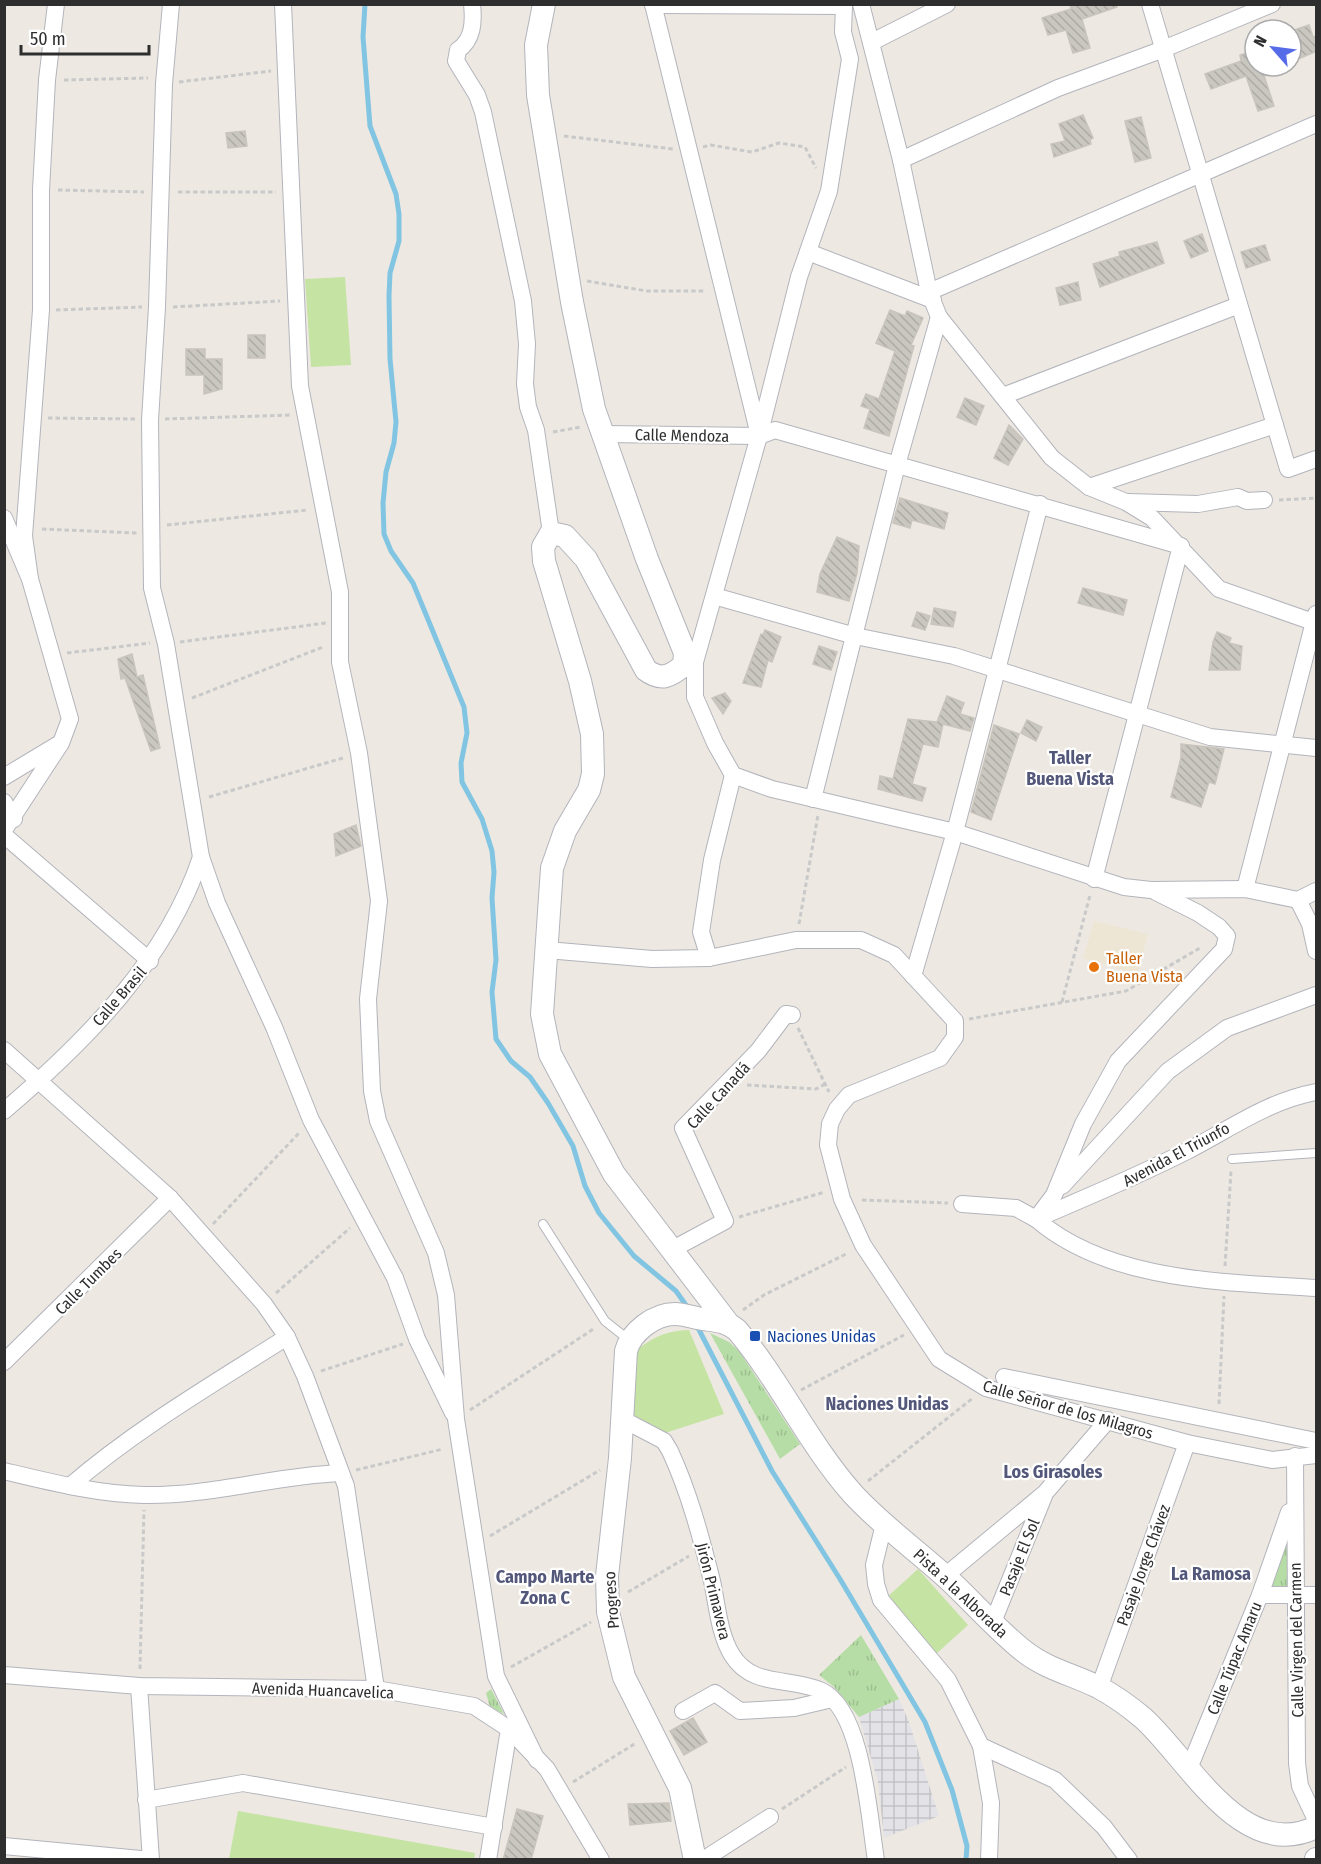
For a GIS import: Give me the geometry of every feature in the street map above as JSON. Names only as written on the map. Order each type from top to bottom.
[{"type":"street","points":[[30,579],[24,528],[41,310],[41,190],[47,80],[56,4]]},
{"type":"street","points":[[171,4],[164,81],[150,420],[152,588],[166,644],[174,705],[201,857],[217,903],[274,1027],[311,1120],[395,1278],[417,1339],[456,1419]]},
{"type":"street","points":[[284,4],[284,69],[300,386],[340,592],[340,662],[359,753],[379,901],[369,999],[372,1091],[378,1121],[436,1253],[446,1294],[456,1419],[496,1676],[537,1760]]},
{"type":"street","points":[[472,4],[472,30],[466,45],[458,50],[456,61],[477,95],[483,112],[516,261],[527,344],[525,384],[528,407],[534,425],[551,533],[565,536],[586,559],[646,670],[656,677],[689,672],[695,662],[759,436],[808,252],[829,191],[850,59],[843,32],[843,6],[653,5],[759,436]]},
{"type":"street","points":[[544,4],[536,45],[535,66],[543,133],[594,409],[603,429],[647,559],[685,653],[695,697],[704,720],[733,775],[712,860],[701,932],[709,958]]},
{"type":"street","points":[[861,4],[901,160],[931,296],[939,317],[1052,458],[1089,486],[1126,502],[1152,518],[1182,546],[1219,589],[1316,620],[1281,744],[1245,889]]},
{"type":"street","points":[[872,42],[947,4]]},
{"type":"street","points":[[1150,4],[1161,50],[1288,469],[1317,459]]},
{"type":"street","points":[[901,160],[1058,88],[1161,50],[1272,4]]},
{"type":"street","points":[[808,252],[931,296],[1200,174],[1317,124]]},
{"type":"street","points":[[1003,396],[1239,305]]},
{"type":"street","points":[[817,800],[897,465],[939,317]]},
{"type":"street","points":[[1089,486],[1275,425]]},
{"type":"street","name":"Calle Mendoza","points":[[603,429],[759,436],[775,430],[1182,546]]},
{"type":"street","points":[[1126,502],[1176,505],[1238,497],[1247,501],[1264,500]]},
{"type":"street","points":[[914,976],[1040,504]]},
{"type":"street","points":[[4,518],[30,579],[70,719],[61,742],[8,828]]},
{"type":"street","name":"Pista a la Alborada","points":[[551,533],[543,547],[547,578],[580,681],[592,734],[593,774],[589,790],[565,831],[552,868],[542,1014],[550,1054],[614,1174],[727,1322],[750,1346],[786,1398],[815,1446],[852,1493],[884,1524],[945,1576],[1026,1653],[1100,1688],[1141,1717],[1164,1738],[1227,1818],[1242,1831],[1261,1840],[1297,1839],[1317,1827]]},
{"type":"street","points":[[1094,879],[1182,546]]},
{"type":"street","points":[[714,596],[855,636],[865,636],[954,656],[1210,737],[1317,748]]},
{"type":"street","points":[[4,777],[61,742]]},
{"type":"street","points":[[733,775],[772,789],[954,832],[1124,887],[1151,890],[1245,889],[1298,900],[1317,891]]},
{"type":"street","points":[[4,802],[8,828],[150,961]]},
{"type":"street","name":"Calle Brasil","points":[[4,1111],[69,1053],[150,961],[188,894],[201,857]]},
{"type":"street","points":[[1054,1195],[1083,1124],[1118,1061],[1224,949],[1227,936],[1219,927],[1151,890]]},
{"type":"street","points":[[1298,900],[1310,924],[1317,951]]},
{"type":"street","points":[[547,950],[652,959],[709,958],[796,940],[861,940],[894,955],[955,1021],[955,1037],[940,1058],[849,1095],[837,1109]]},
{"type":"street","points":[[1036,1219],[1054,1195],[1168,1071],[1227,1028],[1317,995]]},
{"type":"street","name":"Calle Canadá","points":[[725,1221],[683,1128],[728,1084],[786,1014],[792,1015]]},
{"type":"street","points":[[4,1050],[170,1198],[264,1304],[287,1337],[305,1376],[346,1486],[376,1689]]},
{"type":"street","name":"Avenida El Triunfo","points":[[1036,1219],[1169,1160],[1263,1108],[1317,1092]]},
{"type":"street","name":"Calle Señor de los Milagros","points":[[837,1109],[830,1124],[828,1145],[840,1193],[863,1245],[916,1328],[948,1367],[986,1388],[1187,1443],[1272,1460],[1317,1455]]},
{"type":"street","name":"Calle Tumbes","points":[[4,1362],[170,1198]]},
{"type":"street","points":[[962,1204],[1016,1208],[1036,1219],[1056,1236],[1081,1249],[1140,1266],[1224,1284],[1317,1288]]},
{"type":"street","points":[[673,1249],[725,1221]]},
{"type":"street","points":[[634,1335],[659,1318],[674,1314],[727,1322]]},
{"type":"street","name":"Progreso","points":[[634,1335],[622,1419],[607,1576],[608,1608],[619,1663],[651,1734],[680,1788],[695,1860]]},
{"type":"street","points":[[69,1486],[164,1415],[287,1337]]},
{"type":"street","points":[[1005,1377],[1317,1441]]},
{"type":"street","name":"Jirón Primavera","points":[[622,1419],[664,1441],[674,1460],[704,1548],[726,1640],[739,1665],[755,1676],[773,1682],[823,1691],[832,1699]]},
{"type":"street","name":"Pasaje El Sol","points":[[945,1576],[1046,1493],[1108,1420]]},
{"type":"street","name":"Pasaje Jorge Chávez","points":[[1100,1688],[1187,1443]]},
{"type":"street","name":"Calle Virgen del Carmen","points":[[1295,1456],[1298,1763],[1300,1786],[1317,1820]]},
{"type":"street","points":[[4,1471],[69,1486],[144,1495],[207,1490],[298,1475],[340,1473]]},
{"type":"street","name":"Calle Túpac Amaru","points":[[1188,1770],[1289,1518],[1294,1476]]},
{"type":"street","name":"Pasaje El Sol","points":[[993,1622],[1046,1493]]},
{"type":"street","points":[[884,1524],[874,1565],[881,1600],[948,1680],[981,1746],[991,1803],[989,1860]]},
{"type":"street","points":[[1260,1595],[1317,1595]]},
{"type":"street","name":"Avenida Huancavelica","points":[[4,1675],[139,1686],[376,1689],[474,1706],[509,1728],[537,1760],[561,1790],[601,1860]]},
{"type":"street","points":[[4,1846],[151,1860],[139,1686]]},
{"type":"street","points":[[683,1711],[715,1693],[740,1711],[794,1708],[832,1699],[847,1720],[859,1758],[876,1860]]},
{"type":"street","points":[[488,1860],[509,1728]]},
{"type":"street","points":[[981,1746],[1055,1780],[1104,1827],[1129,1860]]},
{"type":"street","points":[[146,1800],[243,1783],[494,1827]]},
{"type":"street","points":[[703,1860],[770,1817]]},
{"type":"lane","points":[[1232,1159],[1317,1153]]},
{"type":"lane","points":[[543,1224],[605,1321],[634,1335]]},
{"type":"path","points":[[47,80],[164,81],[284,69]]},
{"type":"path","points":[[543,133],[688,150],[711,145],[752,152],[779,143],[805,147],[829,191]]},
{"type":"path","points":[[41,190],[292,192]]},
{"type":"path","points":[[568,278],[647,291],[723,292]]},
{"type":"path","points":[[534,425],[554,432],[603,429]]},
{"type":"path","points":[[1264,500],[1317,498]]},
{"type":"path","points":[[24,528],[151,531],[324,509]]},
{"type":"path","points":[[53,655],[151,643],[166,644],[339,621]]},
{"type":"path","points":[[174,705],[339,640]]},
{"type":"path","points":[[192,802],[359,753]]},
{"type":"path","points":[[796,940],[817,800]]},
{"type":"path","points":[[1062,1002],[1094,879]]},
{"type":"path","points":[[955,1021],[1126,991],[1203,947],[1215,945],[1224,949]]},
{"type":"path","points":[[792,1015],[837,1109]]},
{"type":"path","points":[[728,1084],[816,1089],[825,1084]]},
{"type":"path","points":[[203,1234],[311,1120]]},
{"type":"path","points":[[725,1221],[840,1193],[962,1204]]},
{"type":"path","points":[[264,1304],[362,1218]]},
{"type":"path","points":[[727,1322],[764,1295],[863,1245]]},
{"type":"path","points":[[456,1419],[605,1321]]},
{"type":"path","points":[[786,1398],[916,1328]]},
{"type":"path","points":[[305,1376],[417,1339]]},
{"type":"path","points":[[852,1493],[986,1388]]},
{"type":"path","points":[[340,1473],[460,1445]]},
{"type":"path","points":[[475,1544],[620,1458]]},
{"type":"path","points":[[139,1686],[144,1495]]},
{"type":"path","points":[[496,1676],[704,1548]]},
{"type":"path","points":[[561,1790],[651,1734]]},
{"type":"path","points":[[770,1817],[859,1758]]},
{"type":"shaded area","points":[[1094,921],[1148,934],[1137,974],[1083,958]]},
{"type":"shaded area","points":[[899,1699],[909,1722],[939,1816],[884,1838],[878,1782],[859,1717]]},
{"type":"green space","points":[[345,277],[351,365],[311,367],[305,279]]},
{"type":"green space","points":[[689,1330],[724,1414],[665,1433],[631,1417],[634,1352],[660,1336]]},
{"type":"green space","points":[[710,1333],[729,1342],[739,1351],[800,1444],[780,1459]]},
{"type":"green space","points":[[1289,1533],[1290,1588],[1266,1587]]},
{"type":"green space","points":[[918,1569],[968,1625],[936,1654],[885,1599]]},
{"type":"green space","points":[[861,1635],[899,1699],[859,1717],[834,1687],[819,1675]]},
{"type":"green space","points":[[491,1689],[504,1714],[490,1707],[486,1693]]},
{"type":"green space","points":[[238,1811],[475,1853],[474,1859],[229,1859]]},
{"type":"building","points":[[1070,4],[1116,4],[1117,7],[1082,19],[1090,48],[1073,53],[1066,30],[1048,35],[1042,18],[1071,9]]},
{"type":"building","points":[[1309,25],[1313,37],[1317,36],[1317,51],[1303,57],[1303,27]]},
{"type":"building","points":[[1243,54],[1243,77],[1211,89],[1205,74],[1241,61],[1240,55]]},
{"type":"building","points":[[1247,78],[1265,78],[1274,106],[1258,111]]},
{"type":"building","points":[[1083,115],[1093,138],[1090,140],[1091,144],[1054,157],[1051,144],[1065,141],[1059,124]]},
{"type":"building","points":[[1141,117],[1151,158],[1135,162],[1125,121]]},
{"type":"building","points":[[245,131],[247,146],[228,148],[226,133]]},
{"type":"building","points":[[1202,234],[1208,251],[1191,258],[1184,241]]},
{"type":"building","points":[[1157,242],[1164,263],[1100,287],[1093,264],[1120,256],[1119,252]]},
{"type":"building","points":[[1265,245],[1270,260],[1246,268],[1241,252]]},
{"type":"building","points":[[1078,282],[1081,300],[1060,305],[1056,288]]},
{"type":"building","points":[[890,310],[905,316],[907,311],[923,318],[911,345],[914,346],[889,436],[864,428],[870,409],[861,406],[866,394],[879,399],[895,351],[876,343]]},
{"type":"building","points":[[248,335],[265,335],[265,358],[248,358]]},
{"type":"building","points":[[186,349],[205,349],[205,359],[222,359],[222,389],[204,394],[204,375],[186,375]]},
{"type":"building","points":[[965,398],[984,406],[976,425],[957,417]]},
{"type":"building","points":[[1009,425],[1023,439],[1008,465],[994,458]]},
{"type":"building","points":[[900,498],[948,513],[944,529],[912,520],[910,528],[893,523]]},
{"type":"building","points":[[837,537],[859,546],[857,573],[849,601],[817,592],[820,574]]},
{"type":"building","points":[[1083,588],[1127,600],[1123,615],[1078,603]]},
{"type":"building","points":[[934,608],[956,612],[953,627],[931,624]]},
{"type":"building","points":[[917,612],[930,616],[925,630],[912,626]]},
{"type":"building","points":[[765,630],[781,637],[772,662],[768,660],[761,687],[743,683],[761,634],[763,635]]},
{"type":"building","points":[[1217,632],[1231,638],[1229,643],[1242,646],[1240,670],[1209,670],[1213,642]]},
{"type":"building","points":[[819,646],[837,652],[831,670],[813,664]]},
{"type":"building","points":[[132,654],[137,677],[143,675],[160,748],[151,751],[125,678],[121,679],[118,659]]},
{"type":"building","points":[[725,693],[731,701],[723,714],[712,698]]},
{"type":"building","points":[[947,696],[964,703],[960,714],[974,718],[970,731],[943,724],[938,747],[923,744],[912,784],[926,788],[922,801],[878,789],[880,776],[893,779],[908,719],[937,722]]},
{"type":"building","points":[[1027,720],[1042,727],[1036,741],[1021,733]]},
{"type":"building","points":[[994,725],[1019,734],[991,820],[971,812]]},
{"type":"building","points":[[1181,744],[1224,749],[1215,784],[1209,782],[1201,807],[1171,797],[1181,758]]},
{"type":"building","points":[[356,825],[361,846],[336,856],[334,834]]},
{"type":"building","points":[[693,1718],[707,1742],[684,1755],[670,1731]]},
{"type":"building","points":[[669,1803],[671,1821],[630,1825],[628,1804]]},
{"type":"building","points":[[517,1809],[543,1816],[531,1860],[503,1860]]},
{"type":"waterway","points":[[365,4],[363,37],[370,126],[396,194],[399,214],[399,241],[390,273],[389,296],[390,359],[396,422],[394,443],[386,472],[383,503],[384,534],[391,551],[413,583],[464,707],[467,733],[461,763],[462,782],[482,819],[492,851],[496,960],[492,992],[496,1039],[511,1061],[530,1077],[548,1103],[573,1146],[585,1186],[599,1213],[634,1256],[676,1291],[688,1308]]},
{"type":"waterway","points":[[696,1324],[772,1471],[840,1579],[925,1722],[952,1790],[967,1846],[966,1860]]},
{"type":"place","name":"Taller Buena Vista","points":[[1094,967]]},
{"type":"place","name":"Naciones Unidas","points":[[755,1336]]},
{"type":"district","name":"Taller Buena Vista","points":[[1070,768]]},
{"type":"district","name":"Naciones Unidas","points":[[887,1404]]},
{"type":"district","name":"Los Girasoles","points":[[1053,1472]]},
{"type":"district","name":"La Ramosa","points":[[1211,1574]]},
{"type":"district","name":"Campo Marte Zona C","points":[[545,1587]]}]
